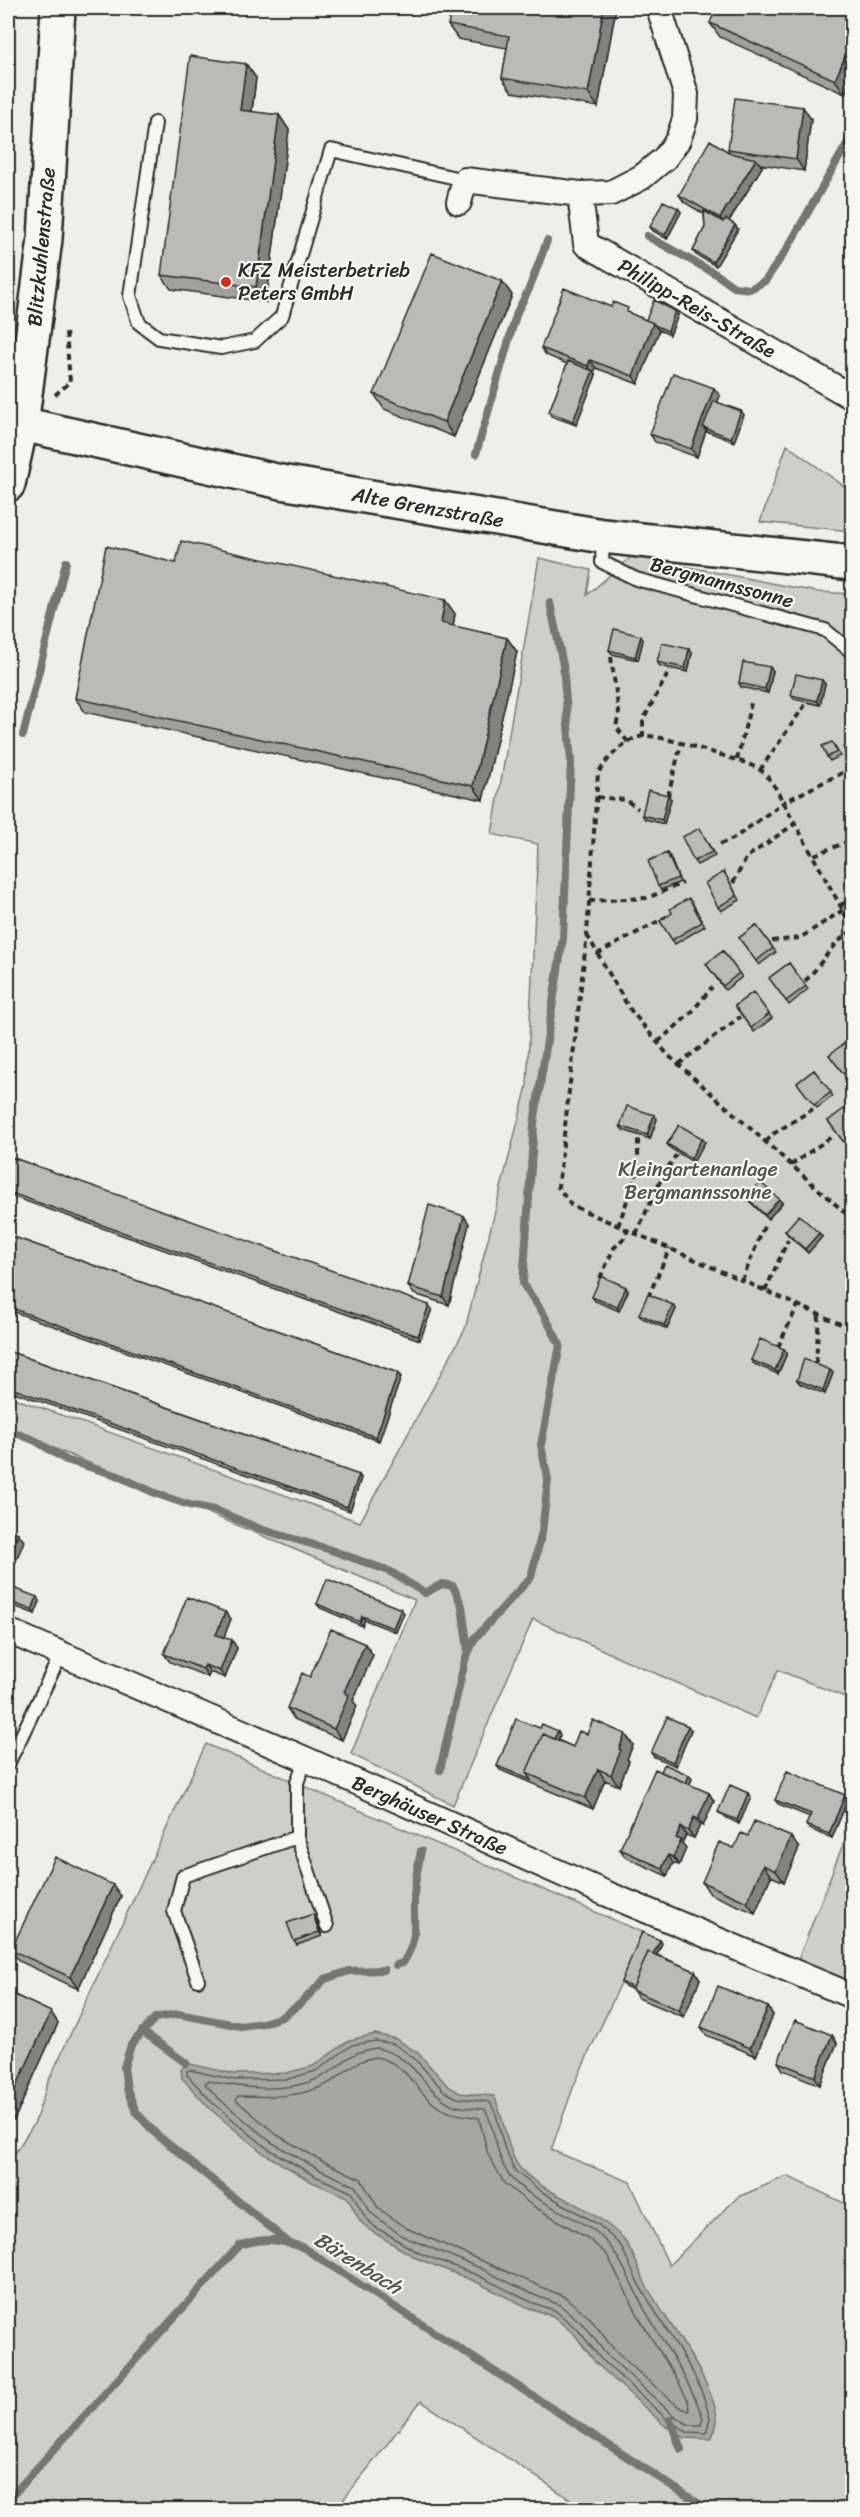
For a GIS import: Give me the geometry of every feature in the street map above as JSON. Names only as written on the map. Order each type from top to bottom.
[{"type":"street","name":"Blitzkuhlenstraße","points":[[8,484],[14,423],[45,239],[58,8]]},
{"type":"street","points":[[462,191],[611,193],[642,177],[665,158],[678,140],[685,119],[686,94],[659,8]]},
{"type":"street","name":"Philipp-Reis-Straße","points":[[580,194],[586,244],[852,397]]},
{"type":"street","name":"Alte Grenzstraße","points":[[14,423],[281,482],[603,536],[852,563]]},
{"type":"street","name":"Berghäuser Straße","points":[[8,1631],[305,1759],[605,1893],[852,1996]]},
{"type":"lane","points":[[155,123],[130,297],[139,323],[159,339],[221,348],[255,340],[282,316],[331,150],[462,191]]},
{"type":"lane","name":"Bergmannssonne","points":[[603,536],[602,562],[636,579],[825,630],[852,652]]},
{"type":"lane","points":[[8,1764],[62,1654]]},
{"type":"lane","points":[[305,1759],[297,1783],[297,1837],[327,1926]]},
{"type":"lane","points":[[198,1980],[174,1911],[183,1876],[297,1837]]},
{"type":"path","points":[[611,657],[619,712],[616,727],[628,742]]},
{"type":"path","points":[[643,737],[644,720],[670,670]]},
{"type":"path","points":[[737,760],[752,699]]},
{"type":"path","points":[[760,770],[805,705]]},
{"type":"path","points":[[805,981],[815,971],[830,948],[852,929],[776,787],[760,770],[737,760],[661,738],[643,737],[628,742],[608,758],[598,773],[587,934],[558,1187],[571,1205],[852,1329]]},
{"type":"path","points":[[668,796],[681,744]]},
{"type":"path","points":[[720,844],[733,838],[784,802],[844,772]]},
{"type":"path","points":[[597,797],[626,800],[638,809]]},
{"type":"path","points":[[733,883],[747,857],[796,823]]},
{"type":"path","points":[[814,855],[852,840]]},
{"type":"path","points":[[589,901],[647,898],[683,883]]},
{"type":"path","points":[[772,941],[800,938],[852,899]]},
{"type":"path","points":[[597,954],[670,915]]},
{"type":"path","points":[[587,934],[629,1008],[658,1042],[679,1064],[852,1219]]},
{"type":"path","points":[[658,1042],[691,1013],[712,987]]},
{"type":"path","points":[[679,1064],[740,1017]]},
{"type":"path","points":[[766,1142],[773,1134],[813,1109]]},
{"type":"path","points":[[791,1165],[834,1135]]},
{"type":"path","points":[[618,1226],[638,1170],[638,1136]]},
{"type":"path","points":[[636,1234],[662,1178],[676,1155]]},
{"type":"path","points":[[742,1281],[765,1224]]},
{"type":"path","points":[[597,1286],[614,1248],[628,1230]]},
{"type":"path","points":[[765,1290],[788,1240]]},
{"type":"path","points":[[644,1305],[670,1248]]},
{"type":"path","points":[[778,1347],[798,1305]]},
{"type":"path","points":[[816,1363],[819,1314]]},
{"type":"green space","points":[[787,445],[852,492],[852,531],[760,522]]},
{"type":"green space","name":"Kleingartenanlage Bergmannssonne","points":[[632,556],[817,592],[852,594],[852,1700],[778,1670],[756,1718],[533,1619],[453,1805],[351,1754],[415,1600],[8,1429],[8,1396],[360,1522],[465,1329],[527,1086],[538,844],[492,834],[539,558],[591,570],[587,595]]},
{"type":"green space","points":[[206,1744],[644,1933],[574,2085],[551,2150],[630,2182],[669,2265],[738,2197],[787,2176],[852,2207],[852,2509],[585,2509],[421,2401],[336,2509],[8,2510],[8,2164],[35,2122],[48,2082]]},
{"type":"green space","points":[[852,1821],[852,1982],[798,1960]]},
{"type":"water","points":[[375,2034],[396,2039],[418,2053],[448,2086],[460,2093],[494,2096],[512,2153],[520,2168],[550,2191],[594,2215],[624,2240],[634,2256],[646,2285],[697,2367],[713,2401],[717,2417],[711,2439],[684,2438],[665,2426],[595,2362],[575,2335],[553,2316],[529,2308],[474,2281],[416,2258],[371,2231],[360,2221],[347,2197],[312,2182],[263,2153],[209,2108],[182,2078],[181,2070],[186,2063],[235,2074],[286,2073],[313,2066],[350,2040]]},
{"type":"building","points":[[452,8],[604,8],[588,93],[502,78],[509,36],[448,25]]},
{"type":"building","points":[[716,8],[852,8],[852,40],[835,80],[710,23]]},
{"type":"building","points":[[190,56],[246,64],[240,110],[279,115],[256,287],[161,275]]},
{"type":"building","points":[[735,98],[803,107],[796,159],[728,149]]},
{"type":"building","points":[[710,140],[730,153],[756,159],[720,218],[679,195]]},
{"type":"building","points":[[663,201],[678,208],[665,235],[650,227]]},
{"type":"building","points":[[704,211],[723,222],[726,219],[735,225],[713,262],[693,251],[705,227]]},
{"type":"building","points":[[432,253],[502,281],[444,422],[374,394]]},
{"type":"building","points":[[564,288],[611,307],[613,302],[628,308],[627,312],[653,323],[633,376],[590,360],[588,366],[541,348]]},
{"type":"building","points":[[654,300],[675,311],[668,331],[646,320]]},
{"type":"building","points":[[568,361],[593,371],[573,421],[549,412]]},
{"type":"building","points":[[673,373],[714,388],[691,449],[650,434]]},
{"type":"building","points":[[714,401],[741,411],[731,438],[703,427]]},
{"type":"building","points":[[181,541],[445,600],[441,623],[507,638],[473,786],[75,698],[106,546],[176,563]]},
{"type":"building","points":[[614,629],[641,636],[635,657],[609,650]]},
{"type":"building","points":[[662,643],[689,649],[685,668],[657,662]]},
{"type":"building","points":[[743,662],[770,667],[765,689],[739,683]]},
{"type":"building","points":[[796,674],[822,680],[817,701],[791,695]]},
{"type":"building","points":[[832,742],[837,752],[827,757],[822,746]]},
{"type":"building","points":[[852,744],[852,770],[843,747]]},
{"type":"building","points":[[648,790],[668,795],[662,820],[642,815]]},
{"type":"building","points":[[700,828],[712,852],[694,861],[682,837]]},
{"type":"building","points":[[667,853],[678,878],[658,886],[648,861]]},
{"type":"building","points":[[724,872],[737,896],[718,907],[705,883]]},
{"type":"building","points":[[689,898],[702,922],[672,940],[660,921],[672,913],[670,909]]},
{"type":"building","points":[[756,925],[773,948],[756,961],[739,938]]},
{"type":"building","points":[[723,951],[739,973],[723,986],[706,964]]},
{"type":"building","points":[[789,963],[806,986],[786,1001],[769,978]]},
{"type":"building","points":[[753,992],[769,1014],[751,1028],[735,1006]]},
{"type":"building","points":[[846,1042],[852,1050],[852,1074],[847,1078],[829,1055]]},
{"type":"building","points":[[814,1070],[831,1092],[814,1105],[797,1083]]},
{"type":"building","points":[[627,1106],[654,1115],[647,1135],[620,1126]]},
{"type":"building","points":[[845,1108],[852,1118],[852,1140],[846,1145],[828,1121]]},
{"type":"building","points":[[679,1125],[702,1138],[691,1158],[667,1144]]},
{"type":"building","points":[[8,1156],[429,1305],[418,1336],[8,1192]]},
{"type":"building","points":[[760,1182],[779,1199],[765,1215],[746,1197]]},
{"type":"building","points":[[429,1205],[464,1216],[443,1297],[408,1286]]},
{"type":"building","points":[[799,1215],[819,1233],[805,1249],[785,1231]]},
{"type":"building","points":[[8,1235],[398,1373],[376,1437],[8,1307]]},
{"type":"building","points":[[601,1276],[626,1287],[617,1307],[592,1297]]},
{"type":"building","points":[[648,1294],[673,1305],[664,1325],[639,1314]]},
{"type":"building","points":[[760,1339],[784,1349],[775,1370],[751,1360]]},
{"type":"building","points":[[8,1351],[359,1475],[347,1507],[8,1387]]},
{"type":"building","points":[[804,1359],[830,1370],[823,1390],[797,1380]]},
{"type":"building","points":[[8,1529],[18,1533],[8,1560]]},
{"type":"building","points":[[327,1579],[401,1609],[393,1628],[362,1616],[360,1622],[317,1604]]},
{"type":"building","points":[[8,1586],[37,1597],[32,1610],[8,1601]]},
{"type":"building","points":[[187,1597],[225,1612],[216,1635],[232,1640],[220,1671],[205,1665],[203,1669],[164,1654]]},
{"type":"building","points":[[331,1629],[365,1644],[344,1692],[349,1695],[334,1729],[287,1708],[302,1673],[310,1677]]},
{"type":"building","points":[[667,1717],[688,1726],[673,1762],[651,1753]]},
{"type":"building","points":[[516,1719],[540,1728],[542,1724],[558,1731],[554,1739],[543,1734],[526,1773],[531,1780],[497,1766]]},
{"type":"building","points":[[593,1720],[625,1734],[611,1775],[598,1769],[585,1798],[526,1773],[543,1734],[573,1747],[579,1731],[587,1734]]},
{"type":"building","points":[[664,1764],[689,1775],[686,1783],[661,1772]]},
{"type":"building","points":[[655,1769],[709,1793],[698,1819],[694,1817],[688,1831],[681,1827],[676,1838],[681,1840],[673,1857],[668,1855],[662,1868],[620,1849]]},
{"type":"building","points":[[787,1771],[845,1795],[829,1834],[806,1825],[811,1814],[775,1800]]},
{"type":"building","points":[[730,1785],[748,1793],[737,1820],[718,1812]]},
{"type":"building","points":[[754,1821],[791,1837],[776,1871],[763,1865],[747,1902],[702,1882],[719,1842],[734,1848],[741,1833],[748,1836]]},
{"type":"building","points":[[55,1857],[113,1885],[70,1977],[11,1950]]},
{"type":"building","points":[[313,1914],[319,1932],[294,1941],[287,1923]]},
{"type":"building","points":[[642,1932],[660,1940],[653,1954],[648,1952],[633,1988],[621,1982]]},
{"type":"building","points":[[648,1952],[695,1971],[679,2010],[632,1990]]},
{"type":"building","points":[[718,1986],[768,2007],[750,2048],[701,2027]]},
{"type":"building","points":[[8,1992],[51,2012],[8,2104]]},
{"type":"building","points":[[795,2020],[832,2035],[815,2077],[778,2062]]},
{"type":"waterway","points":[[647,236],[716,274],[734,287],[750,289],[765,281],[787,249],[852,135]]},
{"type":"waterway","points":[[476,454],[517,312],[529,289],[547,241]]},
{"type":"waterway","points":[[23,735],[66,562]]},
{"type":"waterway","points":[[440,1770],[465,1660],[475,1638],[531,1577],[542,1532],[548,1480],[541,1445],[560,1345],[543,1313],[523,1284],[534,1124],[563,938],[571,762],[563,665],[550,603]]},
{"type":"waterway","points":[[8,797],[11,785]]},
{"type":"waterway","points":[[8,1430],[36,1441],[66,1460],[116,1475],[157,1494],[189,1505],[215,1510],[260,1529],[328,1549],[389,1571],[425,1593],[442,1584],[453,1586],[462,1606],[468,1651]]},
{"type":"waterway","points":[[396,1965],[403,1963],[413,1939],[415,1887],[421,1851]]},
{"type":"waterway","points":[[288,2242],[155,2133],[136,2112],[127,2089],[124,2067],[131,2045],[155,2018],[178,2014],[241,2026],[263,2023],[282,2017],[300,2004],[325,1979],[349,1971],[384,1970]]},
{"type":"waterway","points":[[142,2031],[186,2063]]},
{"type":"waterway","name":"Bärenbach","points":[[8,2500],[240,2245],[271,2240],[302,2247],[709,2510]]},
{"type":"waterway","points":[[670,2420],[681,2449]]},
{"type":"place","name":"KFZ Meisterbetrieb Peters GmbH","points":[[226,282]]}]
